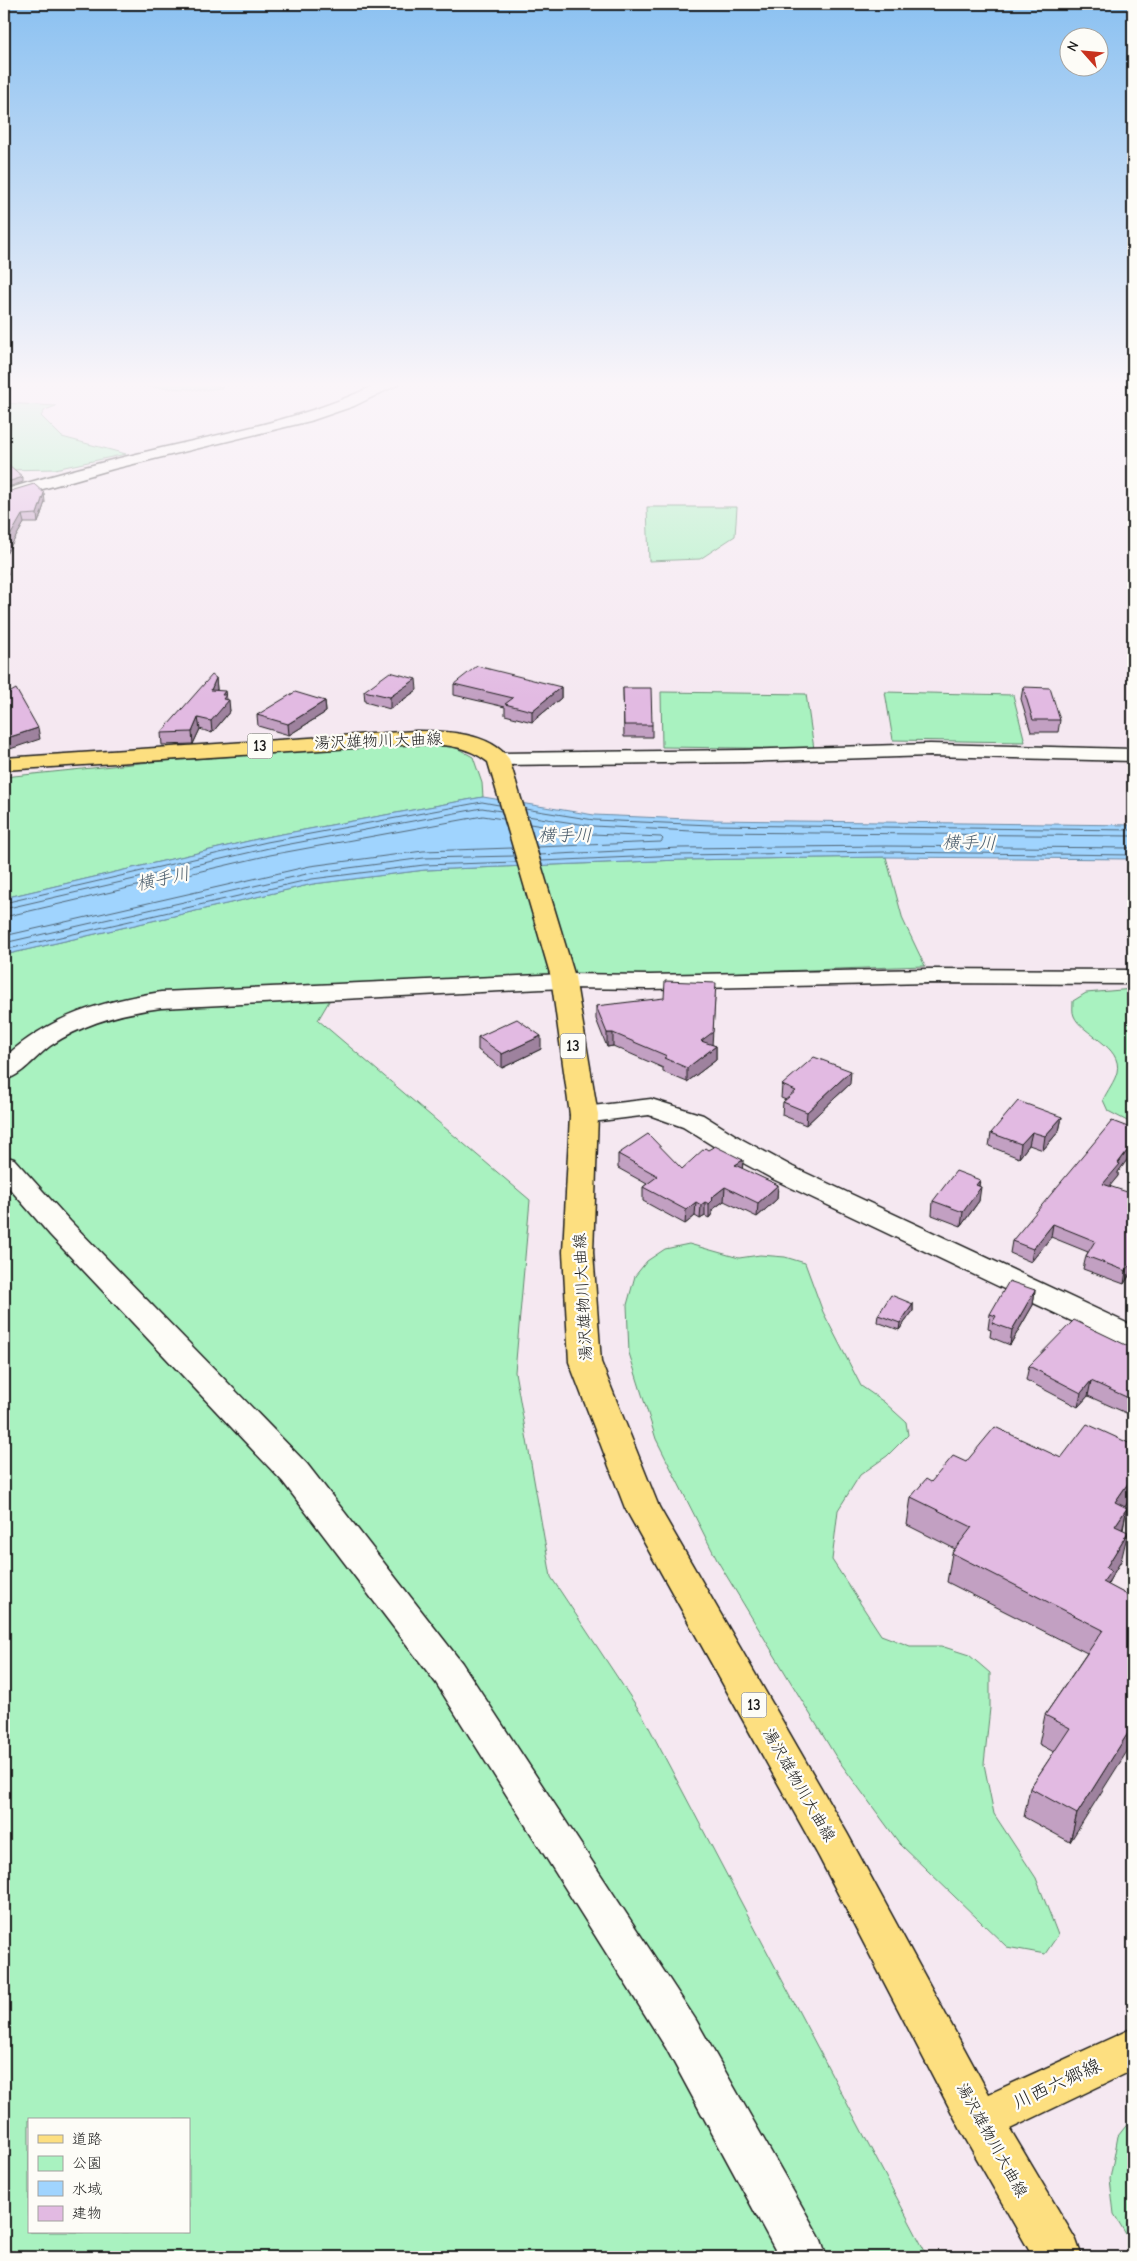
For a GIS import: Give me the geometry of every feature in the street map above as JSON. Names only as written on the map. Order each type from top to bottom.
[{"type":"main road","name":"湯沢雄物川大曲線","points":[[4,764],[387,738],[446,738],[472,743],[489,750],[501,766],[563,979],[584,1115],[578,1252],[585,1362],[638,1499],[833,1845],[980,2121],[1059,2257]]},
{"type":"main road","name":"川西六郷線","points":[[980,2121],[1133,2048]]},
{"type":"street","points":[[4,495],[27,488]]},
{"type":"street","points":[[501,766],[930,750],[1133,755]]},
{"type":"street","points":[[4,1072],[22,1054],[68,1023],[94,1012],[125,1004],[161,1000],[563,979],[650,982],[929,976],[1133,977]]},
{"type":"street","points":[[584,1115],[652,1107],[694,1121],[733,1146],[783,1173],[1133,1338]]},
{"type":"street","points":[[4,1165],[60,1228],[295,1473],[449,1673],[681,2034],[804,2257]]},
{"type":"green space","points":[[647,507],[737,507],[735,536],[700,559],[649,561]]},
{"type":"green space","points":[[661,692],[806,694],[814,749],[662,747]]},
{"type":"green space","points":[[885,692],[1013,695],[1025,742],[893,740]]},
{"type":"green space","points":[[398,745],[453,746],[473,757],[482,783],[483,797],[266,837],[4,898],[4,777],[151,762]]},
{"type":"green space","points":[[886,857],[903,920],[925,966],[338,986],[318,1020],[530,1200],[515,1372],[551,1577],[643,1716],[928,2257],[4,2257],[4,955],[313,884],[425,870],[680,860]]},
{"type":"green space","points":[[1133,989],[1133,1124],[1108,1111],[1103,1100],[1116,1075],[1117,1063],[1114,1055],[1108,1048],[1078,1023],[1073,1013],[1073,1001],[1086,993]]},
{"type":"green space","points":[[689,1244],[739,1258],[760,1255],[785,1257],[805,1263],[823,1312],[861,1386],[884,1402],[906,1422],[908,1435],[887,1456],[860,1475],[838,1510],[832,1560],[881,1635],[910,1646],[941,1646],[969,1655],[990,1673],[990,1708],[984,1764],[994,1814],[1036,1878],[1058,1935],[1045,1954],[1007,1947],[900,1844],[836,1757],[717,1560],[656,1439],[629,1353],[627,1305],[635,1276],[647,1261],[665,1249]]},
{"type":"green space","points":[[1133,2117],[1133,2246],[1114,2214],[1110,2179],[1118,2136]]},
{"type":"water","name":"横手川","points":[[483,797],[594,815],[711,820],[1133,825],[1133,859],[886,857],[680,860],[425,870],[313,884],[4,955],[4,898],[266,837]]},
{"type":"building","points":[[22,488],[38,488],[44,493],[37,514],[22,515],[5,545],[4,545],[4,493]]},
{"type":"building","points":[[477,666],[561,687],[532,711],[505,704],[513,698],[454,684]]},
{"type":"building","points":[[390,672],[416,679],[390,697],[364,691]]},
{"type":"building","points":[[212,675],[216,678],[211,690],[225,691],[222,695],[226,695],[223,699],[229,700],[211,721],[198,718],[192,732],[161,733]]},
{"type":"building","points":[[1023,687],[1050,688],[1060,720],[1033,720]]},
{"type":"building","points":[[623,688],[651,688],[652,725],[624,725]]},
{"type":"building","points":[[16,689],[38,728],[4,739],[4,696]]},
{"type":"building","points":[[295,692],[325,701],[288,724],[257,715]]},
{"type":"building","points":[[665,981],[716,983],[713,1032],[701,1041],[716,1046],[687,1068],[664,1058],[667,1056],[613,1033],[607,1033],[596,1006],[664,998]]},
{"type":"building","points":[[517,1019],[541,1036],[502,1054],[478,1037]]},
{"type":"building","points":[[814,1057],[851,1071],[807,1112],[783,1102],[796,1091],[782,1085]]},
{"type":"building","points":[[1018,1101],[1062,1117],[1045,1136],[1032,1132],[1021,1144],[991,1133]]},
{"type":"building","points":[[1112,1121],[1133,1129],[1133,1143],[1118,1163],[1120,1164],[1103,1184],[1133,1194],[1133,1260],[1126,1271],[1086,1256],[1095,1241],[1053,1224],[1033,1249],[1012,1241]]},
{"type":"building","points":[[648,1134],[682,1169],[705,1148],[708,1150],[715,1146],[743,1160],[735,1165],[778,1185],[758,1203],[725,1187],[711,1198],[713,1200],[709,1204],[705,1202],[701,1205],[696,1202],[686,1210],[643,1187],[658,1176],[618,1154]]},
{"type":"building","points":[[956,1171],[980,1180],[976,1185],[981,1187],[963,1212],[933,1201]]},
{"type":"building","points":[[1009,1281],[1035,1290],[1012,1330],[992,1323],[996,1316],[990,1314]]},
{"type":"building","points":[[891,1295],[913,1304],[900,1323],[878,1315]]},
{"type":"building","points":[[1074,1320],[1132,1348],[1133,1346],[1133,1400],[1091,1381],[1081,1393],[1029,1366]]},
{"type":"building","points":[[1087,1424],[1133,1445],[1133,1476],[1115,1502],[1127,1508],[1115,1526],[1128,1532],[1106,1568],[1111,1571],[1103,1582],[1133,1598],[1133,1725],[1077,1814],[1030,1788],[1070,1728],[1045,1715],[1103,1630],[952,1553],[972,1527],[911,1497],[926,1479],[931,1482],[953,1456],[966,1462],[995,1427],[1061,1458]]}]
